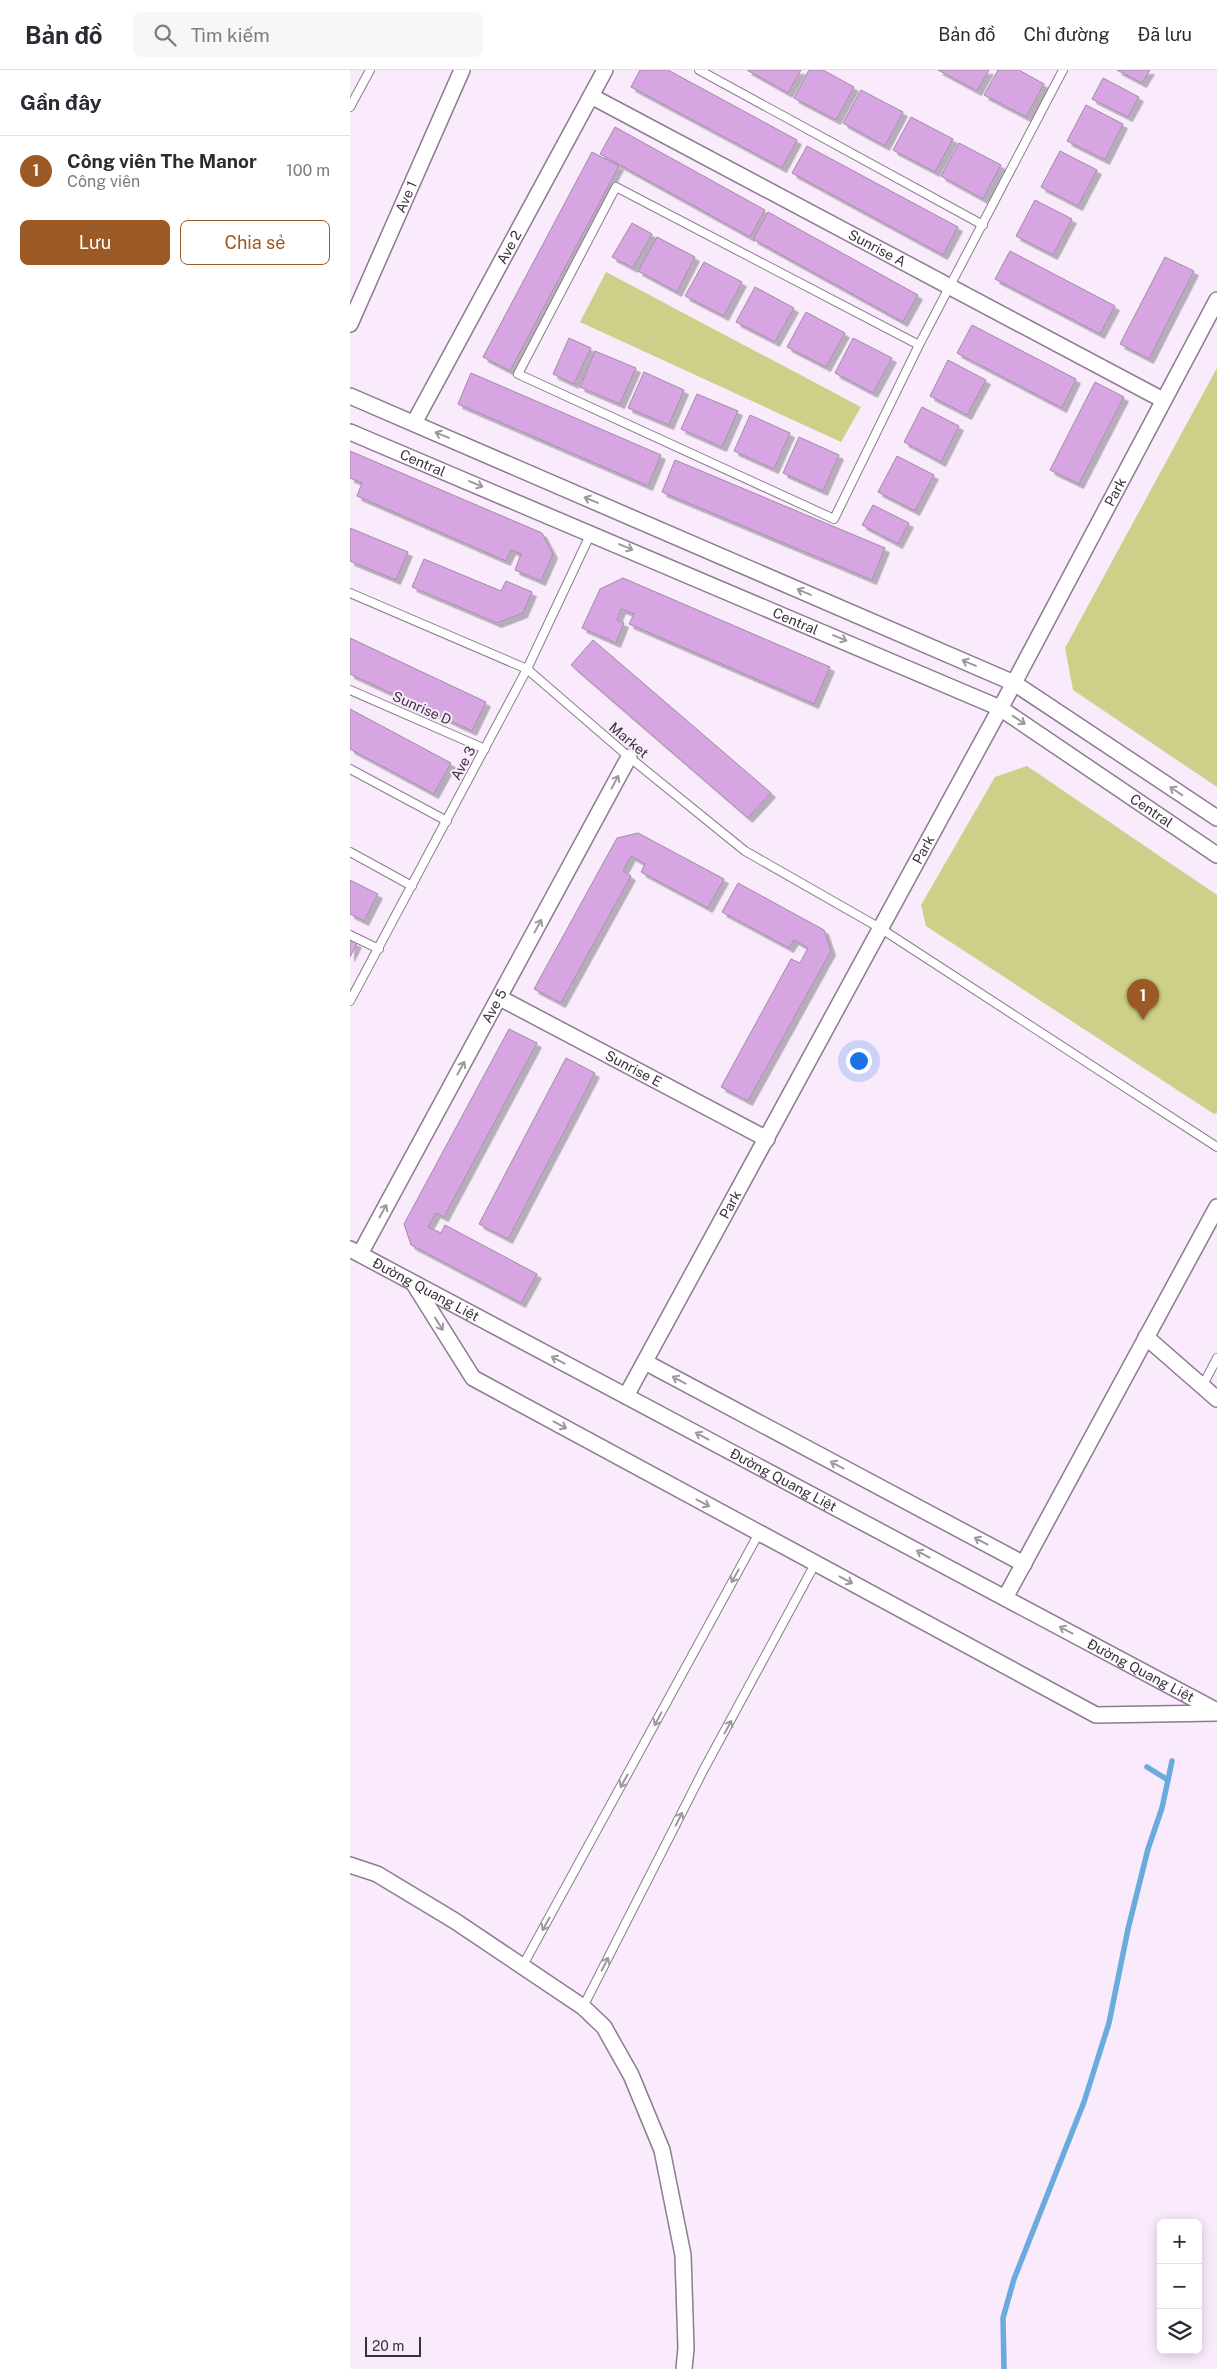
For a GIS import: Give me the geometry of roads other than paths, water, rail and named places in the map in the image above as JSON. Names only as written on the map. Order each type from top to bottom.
[{"type":"street","name":"Ave 1","points":[[350,324],[462,70]]},
{"type":"street","name":"Ave 2","points":[[414,423],[605,70]]},
{"type":"street","name":"Sunrise A","points":[[591,96],[952,286],[1163,400]]},
{"type":"street","name":"Park","points":[[626,1396],[1000,708],[1217,300]]},
{"type":"street","name":"Central","points":[[350,396],[1014,682],[1217,818]]},
{"type":"street","name":"Central","points":[[350,432],[1000,708],[1217,855]]},
{"type":"street","name":"Ave 5","points":[[355,1251],[500,998],[629,756]]},
{"type":"street","name":"Sunrise E","points":[[500,998],[767,1139]]},
{"type":"street","points":[[1006,1598],[1217,1207]]},
{"type":"street","name":"Đường Quang Liệt","points":[[355,1251],[1217,1712]]},
{"type":"street","points":[[413,1283],[472,1378],[1096,1715],[1217,1712]]},
{"type":"street","points":[[1146,1338],[1217,1399]]},
{"type":"street","points":[[645,1362],[1024,1564]]},
{"type":"street","points":[[350,1865],[385,1879],[455,1921],[583,2007],[604,2027],[631,2075],[662,2150],[683,2255],[686,2348],[684,2369]]},
{"type":"lane","points":[[350,107],[370,70]]},
{"type":"lane","points":[[700,70],[983,225]]},
{"type":"lane","points":[[920,345],[616,186],[518,374],[834,519],[920,345],[1063,70]]},
{"type":"lane","name":"Ave 3","points":[[350,1001],[379,950],[527,669],[591,533]]},
{"type":"lane","name":"Market","points":[[350,594],[527,669],[745,851],[880,928],[1217,1147]]},
{"type":"lane","name":"Sunrise D","points":[[350,690],[485,749]]},
{"type":"lane","points":[[350,769],[447,820]]},
{"type":"lane","points":[[350,852],[412,886]]},
{"type":"lane","points":[[350,935],[379,950]]},
{"type":"lane","points":[[1203,1385],[1217,1358]]},
{"type":"lane","points":[[522,1967],[759,1533]]},
{"type":"lane","points":[[583,2007],[704,1770],[815,1564]]},
{"type":"waterway","points":[[1004,2369],[1003,2318],[1014,2279],[1084,2102],[1109,2023],[1128,1929],[1148,1849],[1162,1808],[1172,1761]]},
{"type":"waterway","points":[[1147,1767],[1168,1780]]},
{"type":"place","name":"Công viên The Manor","points":[[1143,1020]]}]
